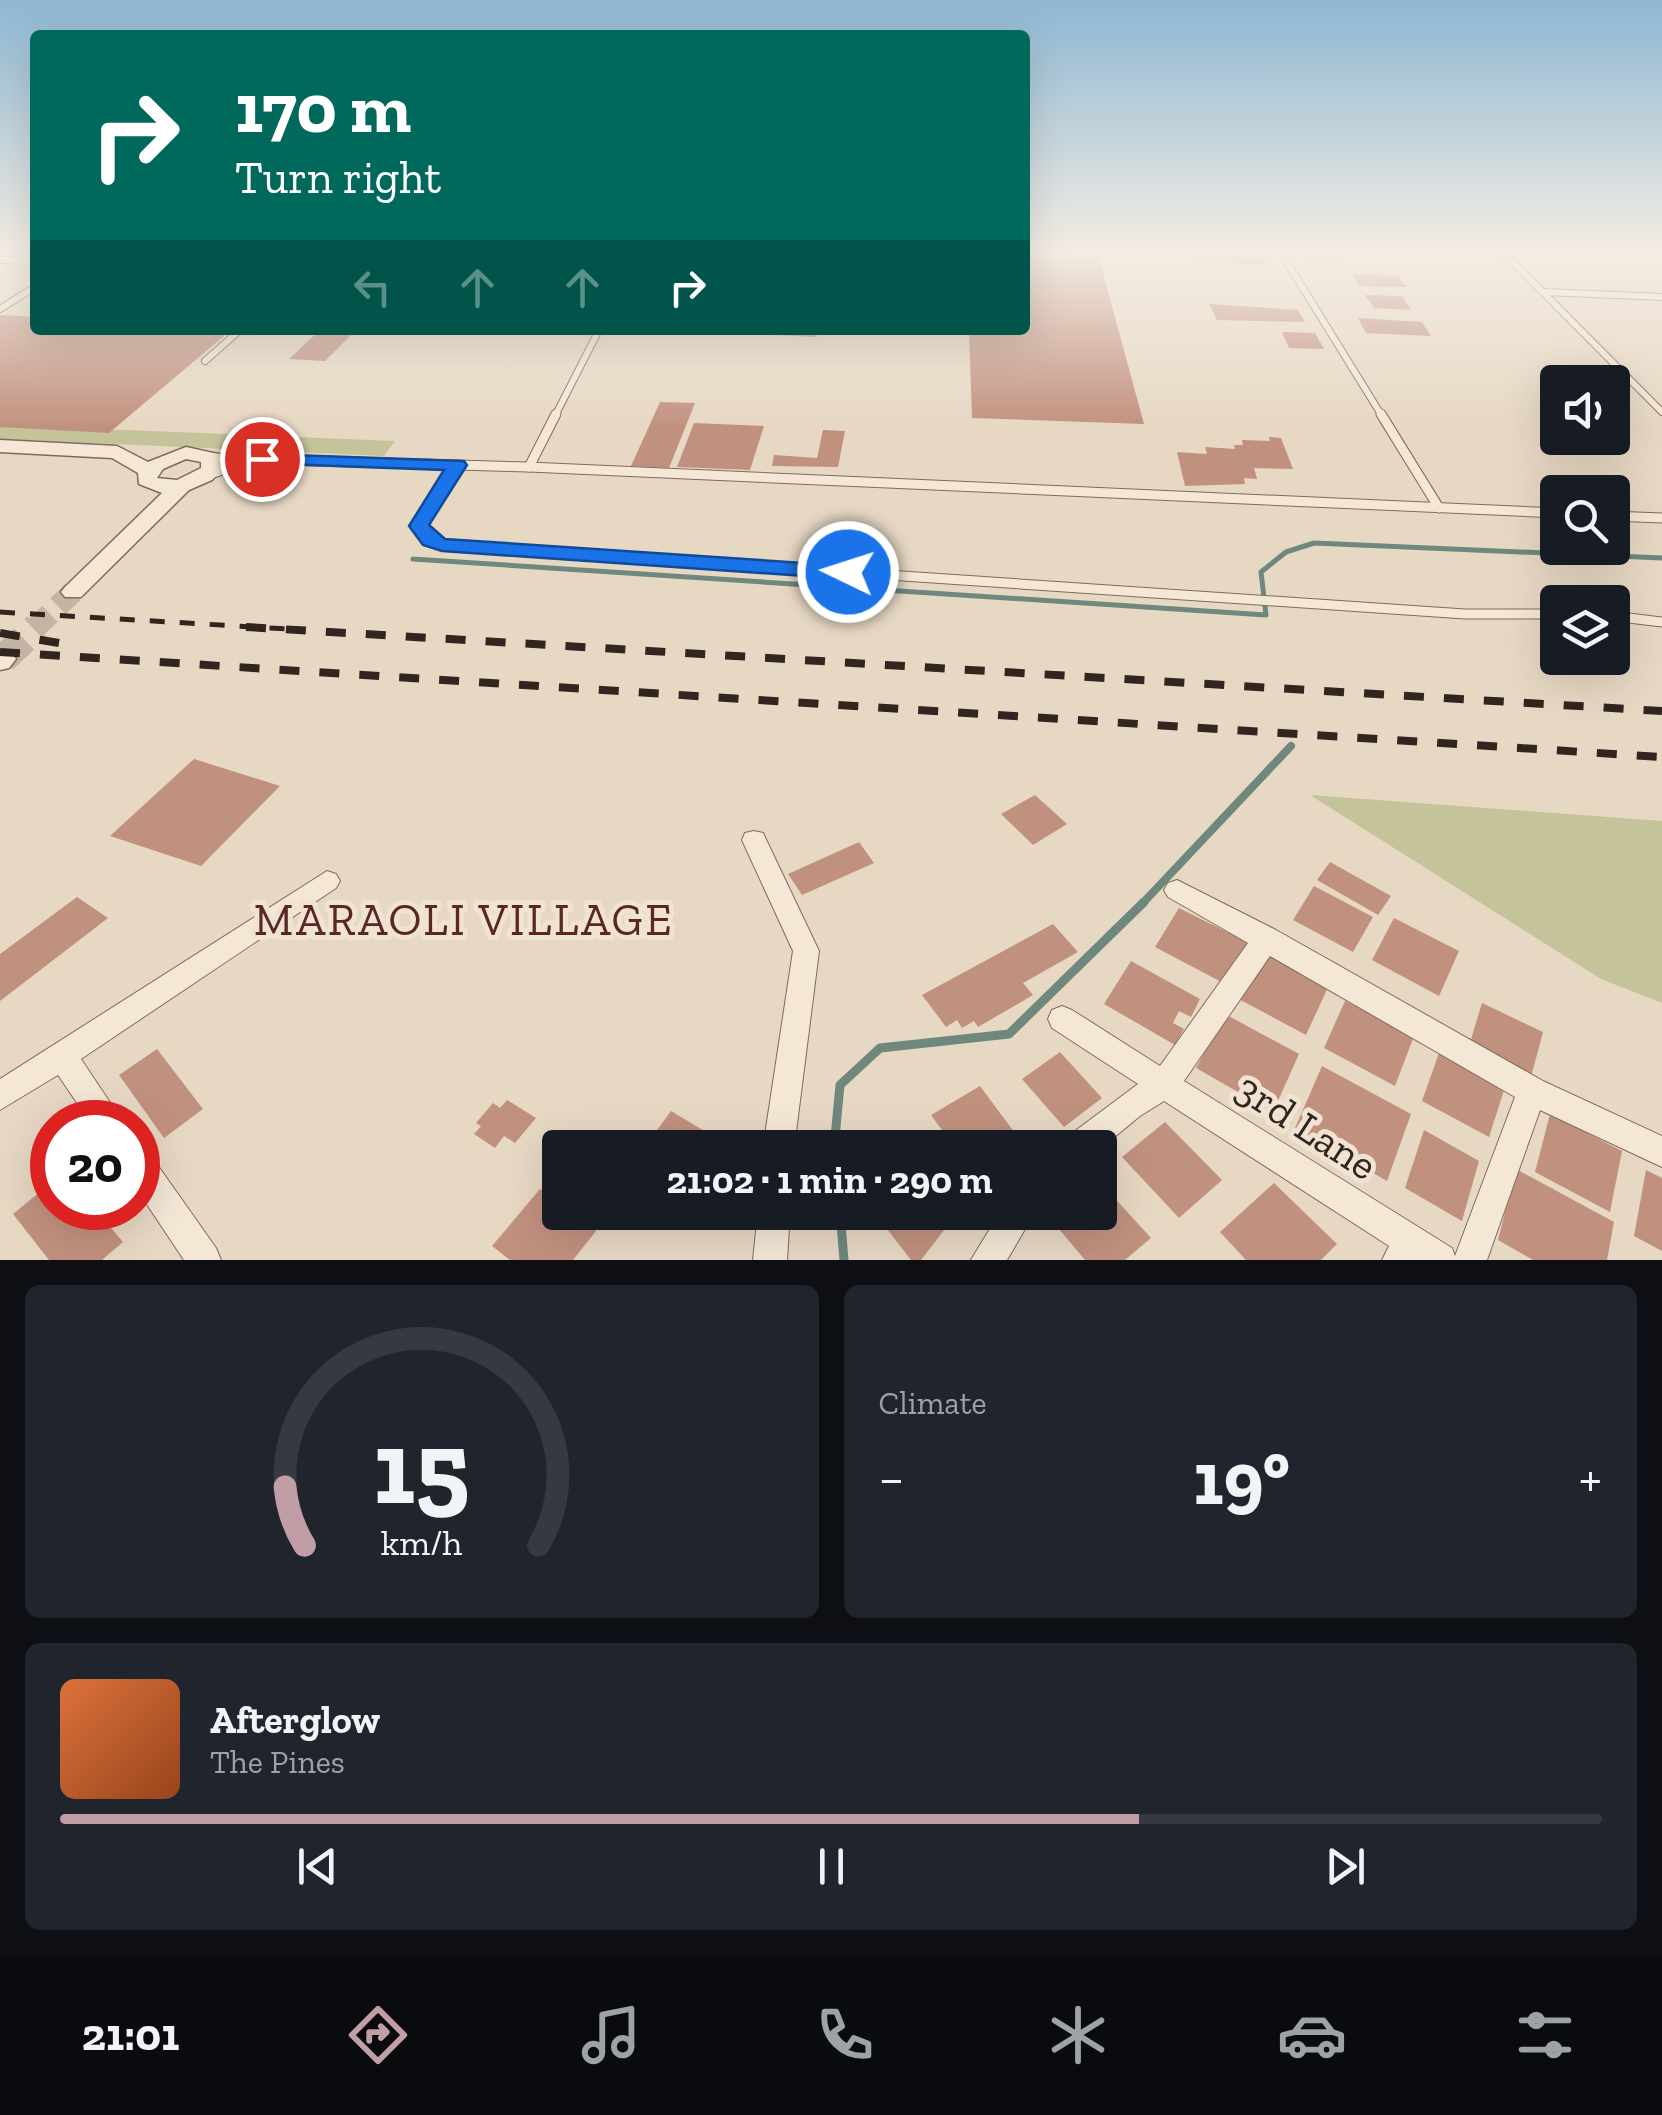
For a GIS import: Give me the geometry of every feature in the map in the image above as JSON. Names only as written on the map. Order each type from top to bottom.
[{"type":"street","points":[[0,446],[117,452],[162,448],[186,453],[209,466]]},
{"type":"street","points":[[117,452],[165,481],[209,466]]},
{"type":"street","points":[[64,592],[114,542],[186,453]]},
{"type":"street","points":[[754,840],[806,951],[781,1130]]},
{"type":"street","points":[[0,1096],[327,881]]},
{"type":"street","points":[[1177,890],[1532,1091],[1662,1152]]},
{"type":"street","points":[[1099,1130],[1128,1106],[1164,1085],[1267,938]]},
{"type":"street","name":"3rd Lane","points":[[1062,1018],[1418,1255]]},
{"type":"street","points":[[63,1058],[93,1100]]},
{"type":"street","points":[[1470,1260],[1532,1091]]},
{"type":"street","points":[[160,1196],[204,1260]]},
{"type":"street","points":[[770,1260],[772,1230]]},
{"type":"street","points":[[988,1260],[1007,1230]]},
{"type":"lane","points":[[1316,310],[1439,508]]},
{"type":"lane","points":[[1561,310],[1662,412]]},
{"type":"lane","points":[[205,361],[234,335]]},
{"type":"lane","points":[[530,467],[596,335]]},
{"type":"lane","points":[[209,466],[262,459],[530,467],[1540,512]]},
{"type":"lane","points":[[209,466],[262,459]]},
{"type":"lane","points":[[457,465],[419,526],[430,540],[442,545],[1465,614],[1540,614]]},
{"type":"lane","points":[[1630,517],[1662,518]]},
{"type":"lane","points":[[1630,618],[1662,622]]},
{"type":"green space","points":[[0,425],[395,441],[384,456],[0,439]]},
{"type":"green space","points":[[1310,795],[1662,821],[1662,1003],[1601,979]]},
{"type":"building","points":[[1030,310],[1113,310],[1144,424],[972,418],[969,335],[1030,335]]},
{"type":"building","points":[[1212,310],[1295,310],[1305,322],[1217,320]]},
{"type":"building","points":[[0,315],[30,317],[30,335],[225,335],[109,433],[0,427]]},
{"type":"building","points":[[1358,318],[1422,322],[1431,336],[1366,333]]},
{"type":"building","points":[[1282,332],[1315,333],[1324,349],[1289,348]]},
{"type":"building","points":[[315,335],[351,335],[325,361],[289,359]]},
{"type":"building","points":[[660,402],[695,403],[669,468],[631,466]]},
{"type":"building","points":[[694,423],[764,426],[750,470],[677,467]]},
{"type":"building","points":[[823,430],[845,431],[838,467],[772,466],[774,455],[817,458]]},
{"type":"building","points":[[1269,437],[1281,438],[1293,469],[1254,468],[1257,479],[1244,478],[1245,484],[1185,486],[1177,452],[1207,454],[1205,447],[1235,449],[1234,445],[1243,445],[1242,440],[1270,441]]},
{"type":"building","points":[[194,759],[280,786],[201,866],[110,836]]},
{"type":"building","points":[[1035,795],[1067,824],[1033,845],[1001,814]]},
{"type":"building","points":[[859,842],[874,863],[802,895],[788,874]]},
{"type":"building","points":[[1330,862],[1391,896],[1378,915],[1317,880]]},
{"type":"building","points":[[1314,886],[1373,917],[1353,952],[1293,920]]},
{"type":"building","points":[[77,897],[108,918],[0,1001],[0,954]]},
{"type":"building","points":[[1179,908],[1249,943],[1227,985],[1155,947]]},
{"type":"building","points":[[1394,918],[1459,951],[1439,996],[1372,960]]},
{"type":"building","points":[[1053,924],[1078,952],[1023,983],[1033,995],[978,1027],[974,1021],[962,1028],[957,1020],[946,1027],[922,995]]},
{"type":"building","points":[[1261,948],[1330,983],[1306,1035],[1235,997]]},
{"type":"building","points":[[1131,961],[1200,999],[1191,1017],[1179,1011],[1173,1023],[1184,1029],[1175,1045],[1104,1004]]},
{"type":"building","points":[[1345,1001],[1414,1036],[1395,1086],[1324,1048]]},
{"type":"building","points":[[1482,1003],[1543,1032],[1531,1077],[1469,1046]]},
{"type":"building","points":[[1225,1014],[1299,1054],[1273,1112],[1196,1068]]},
{"type":"building","points":[[157,1049],[203,1109],[164,1138],[160,1132],[160,1100],[137,1100],[119,1075]]},
{"type":"building","points":[[1060,1052],[1102,1098],[1064,1127],[1022,1079]]},
{"type":"building","points":[[1439,1053],[1505,1087],[1489,1137],[1422,1101]]},
{"type":"building","points":[[1322,1066],[1411,1114],[1387,1181],[1295,1128]]},
{"type":"building","points":[[980,1086],[1013,1130],[942,1130],[931,1115]]},
{"type":"building","points":[[507,1100],[536,1118],[515,1143],[504,1136],[495,1148],[474,1134],[481,1126],[476,1123],[493,1103],[500,1108]]},
{"type":"building","points":[[671,1111],[703,1130],[657,1130]]},
{"type":"building","points":[[1550,1114],[1622,1151],[1610,1212],[1535,1172]]},
{"type":"building","points":[[1165,1122],[1222,1180],[1179,1218],[1122,1157]]},
{"type":"building","points":[[1424,1130],[1479,1161],[1462,1221],[1405,1188]]},
{"type":"building","points":[[1516,1169],[1614,1222],[1607,1260],[1533,1260],[1498,1240]]},
{"type":"building","points":[[1646,1170],[1662,1178],[1662,1251],[1634,1236]]},
{"type":"building","points":[[1274,1183],[1337,1244],[1321,1260],[1246,1260],[1220,1232]]},
{"type":"building","points":[[540,1189],[542,1230],[596,1231],[573,1260],[510,1260],[492,1246]]},
{"type":"building","points":[[30,1200],[30,1230],[113,1230],[123,1242],[102,1260],[49,1260],[13,1214]]},
{"type":"building","points":[[1117,1201],[1151,1238],[1125,1260],[1085,1260],[1060,1230],[1117,1230]]},
{"type":"building","points":[[888,1230],[944,1230],[921,1260],[911,1260]]},
{"type":"waterway","points":[[413,559],[1266,615],[1261,572],[1286,552],[1314,543],[1662,558]]},
{"type":"waterway","points":[[1142,904],[1291,746]]},
{"type":"waterway","points":[[836,1130],[840,1085],[880,1048],[1009,1034],[1142,904]]},
{"type":"waterway","points":[[842,1230],[844,1260]]},
{"type":"tunnel","points":[[34,629],[73,592]]},
{"type":"tunnel","points":[[3,659],[37,627]]},
{"type":"railway","points":[[0,612],[288,629]]},
{"type":"railway","points":[[246,627],[1662,711]]},
{"type":"railway","points":[[0,633],[59,643]]},
{"type":"railway","points":[[0,652],[1662,757]]},
{"type":"district","name":"MARAOLI VILLAGE","points":[[464,919]]},
{"type":"route","points":[[262,459],[457,465],[419,526],[430,540],[442,545],[848,572]]}]
